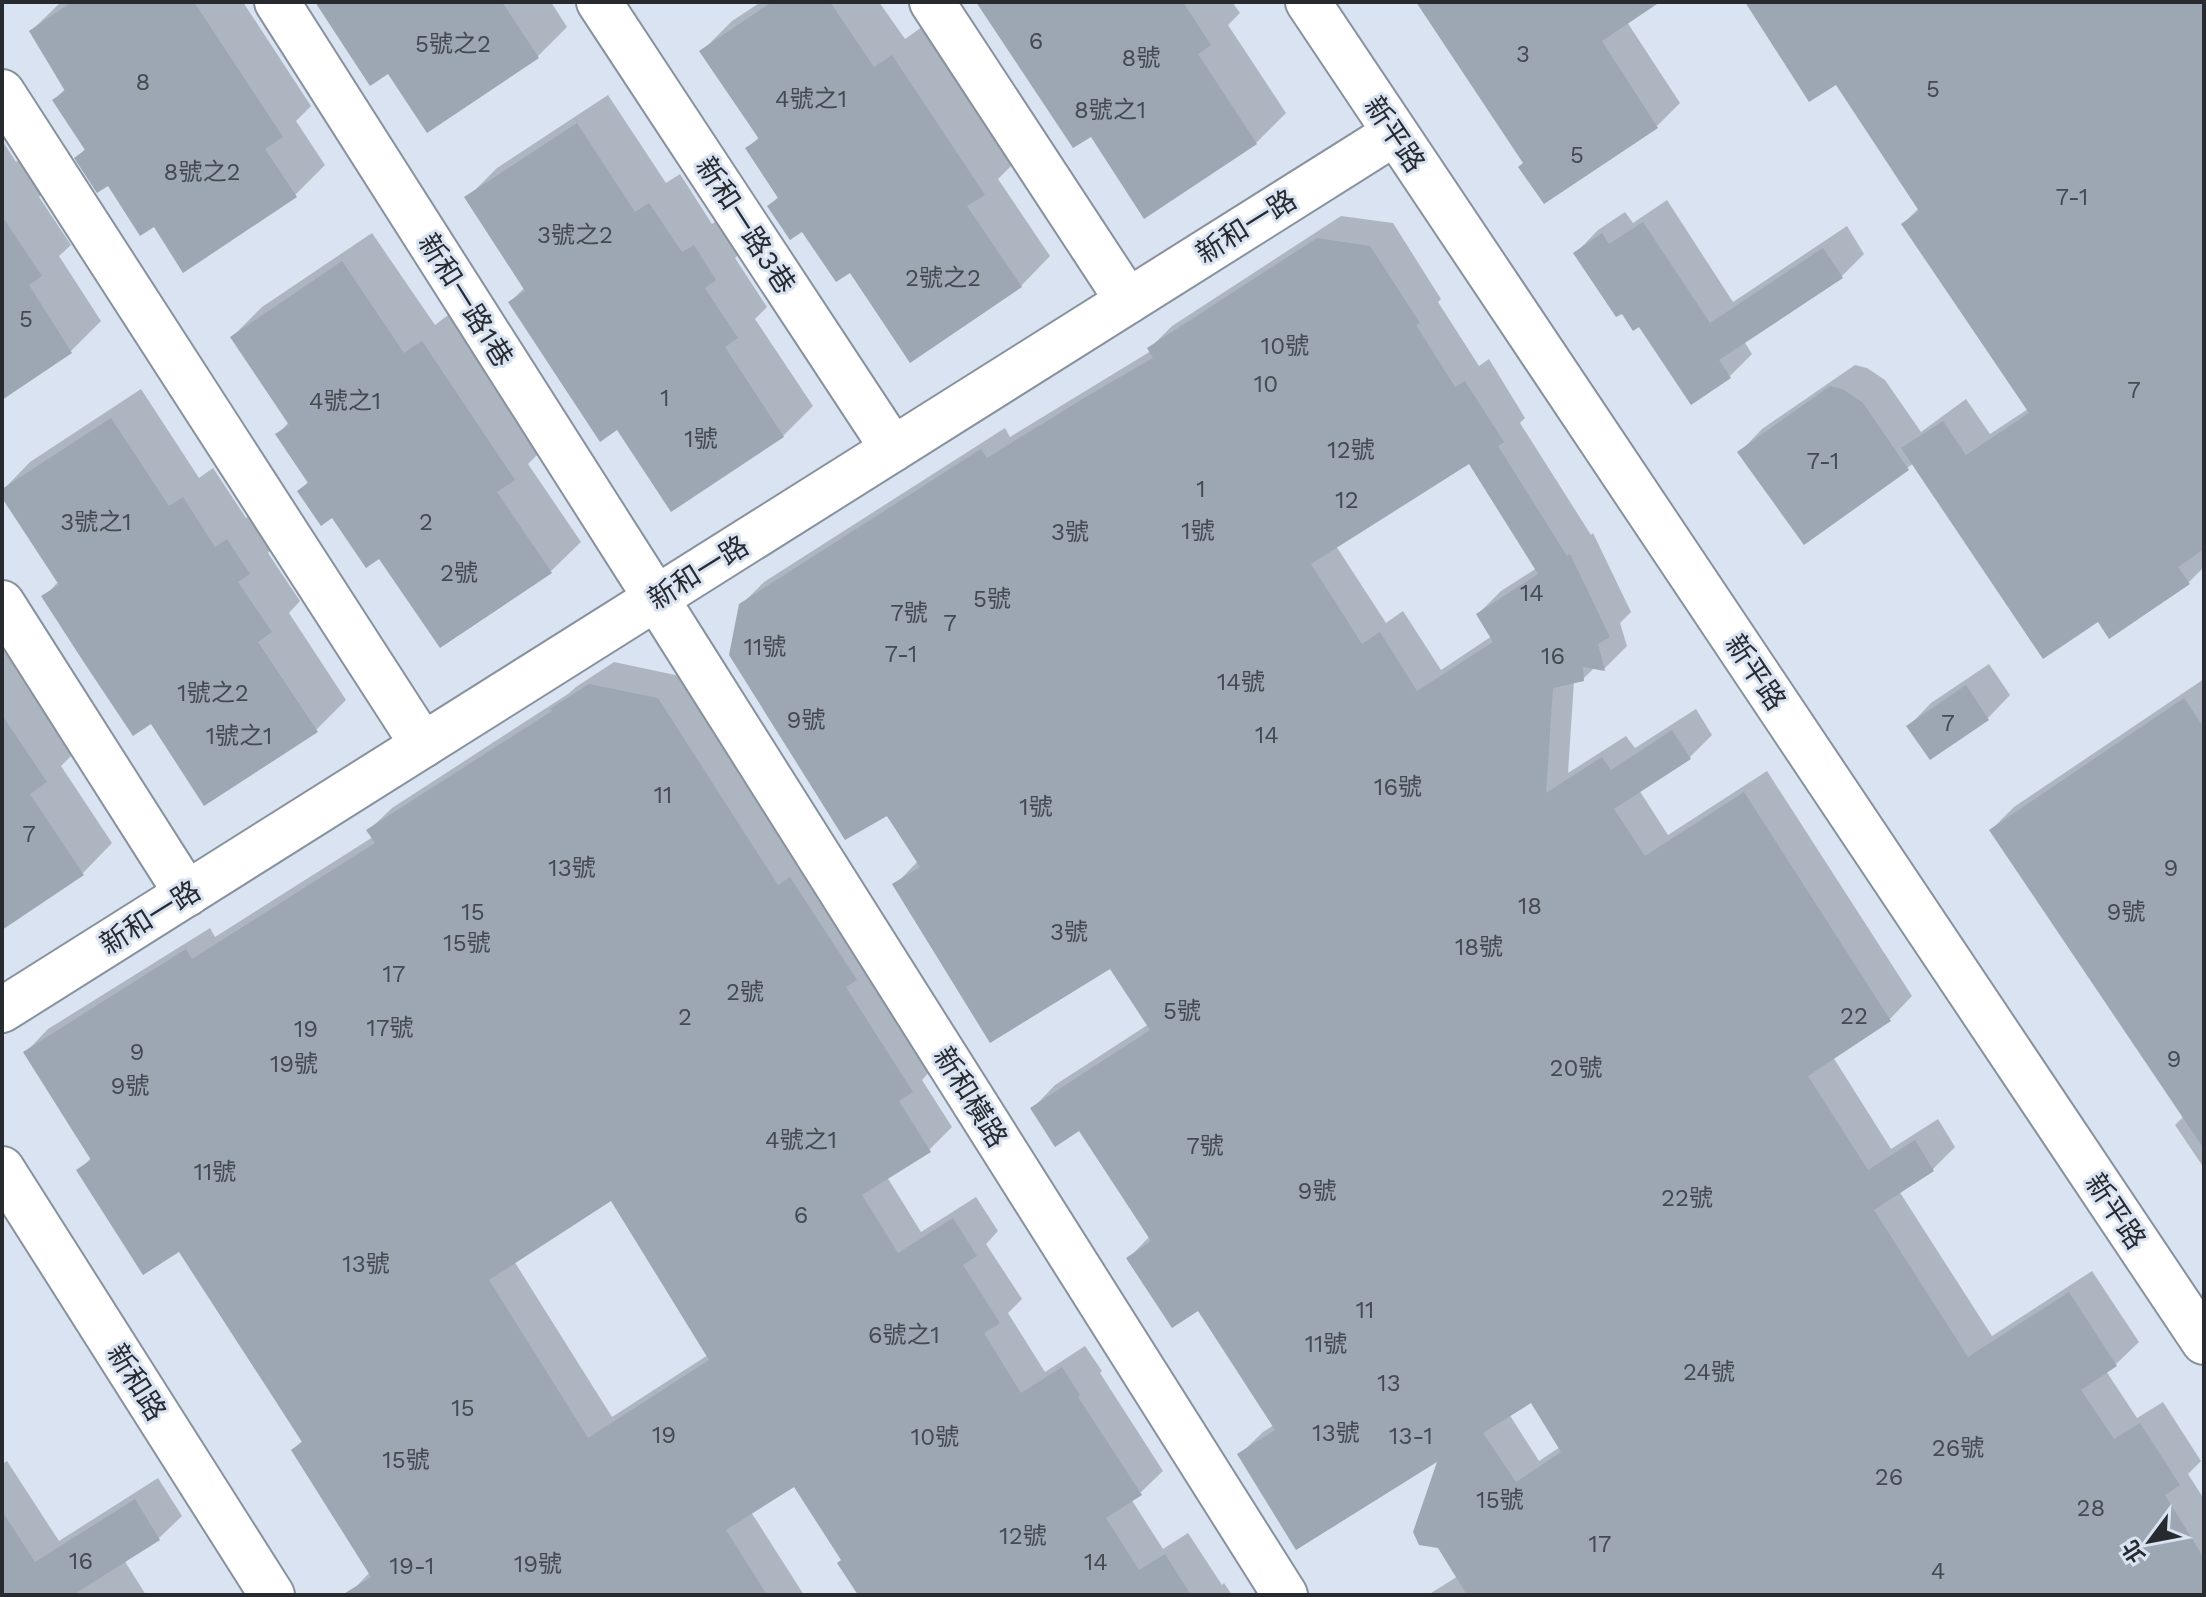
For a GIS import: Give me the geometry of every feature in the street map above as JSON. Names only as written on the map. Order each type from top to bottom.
[{"type":"street","name":"新和一路1巷","points":[[277,2],[656,598]]},
{"type":"street","name":"新和一路3巷","points":[[599,2],[893,449]]},
{"type":"street","points":[[932,2],[1128,301]]},
{"type":"street","name":"新平路","points":[[1308,2],[2204,1342]]},
{"type":"street","points":[[2,92],[423,745]]},
{"type":"street","name":"新和一路","points":[[2,1010],[1395,133]]},
{"type":"street","name":"新和橫路","points":[[656,598],[1285,1595]]},
{"type":"street","points":[[2,603],[187,894]]},
{"type":"street","name":"新和路","points":[[2,1169],[272,1595]]},
{"type":"building","points":[[72,2],[194,2],[283,137],[265,149],[297,197],[183,273],[154,227],[140,236],[108,186],[97,193],[74,158],[85,150],[52,100],[65,91],[29,31]]},
{"type":"building","points":[[315,2],[502,2],[539,58],[427,133],[388,74],[370,86]]},
{"type":"building","points":[[772,2],[830,2],[874,67],[892,55],[985,195],[967,206],[1022,287],[910,363],[850,273],[836,282],[802,232],[790,240],[767,206],[778,198],[745,148],[759,139],[699,51]]},
{"type":"building","points":[[976,2],[1183,2],[1211,45],[1198,54],[1257,144],[1144,219],[1091,137],[1073,148]]},
{"type":"building","points":[[1416,2],[1660,2],[1602,41],[1658,128],[1544,204],[1518,167],[1523,163]]},
{"type":"building","points":[[1745,2],[2204,2],[2204,549],[2178,567],[2190,584],[2109,639],[2098,622],[2043,659],[1901,448],[1943,421],[1966,455],[2029,413],[1901,224],[1919,211],[1836,85],[1809,102]]},
{"type":"building","points":[[577,123],[635,212],[649,203],[682,252],[694,245],[716,280],[705,288],[738,338],[725,347],[784,437],[671,512],[617,430],[600,442],[550,366],[508,302],[525,291],[464,197]]},
{"type":"building","points":[[2,216],[42,276],[29,285],[72,353],[2,400]]},
{"type":"building","points":[[1643,222],[1710,323],[1823,248],[1843,278],[1719,360],[1731,378],[1691,405],[1639,327],[1633,331],[1622,314],[1616,317],[1573,253],[1602,233],[1609,244]]},
{"type":"building","points":[[1317,238],[1370,246],[1420,323],[1416,325],[1455,387],[1465,381],[1504,442],[1498,446],[1567,556],[1570,554],[1610,637],[1598,644],[1605,671],[1583,667],[1584,681],[1553,688],[1546,793],[1602,757],[1611,770],[1672,730],[1691,759],[1614,809],[1645,856],[1744,792],[1891,1021],[1808,1076],[1868,1170],[1915,1140],[1934,1171],[1874,1210],[1968,1357],[2069,1292],[2117,1366],[2081,1390],[2114,1439],[2140,1423],[2180,1485],[2165,1495],[2204,1558],[2204,1595],[1467,1595],[1438,1548],[1419,1545],[1413,1532],[1437,1462],[1296,1550],[1237,1454],[1275,1430],[1198,1311],[1172,1328],[1126,1258],[1151,1241],[1079,1131],[1055,1147],[1030,1108],[1150,1030],[1110,969],[990,1043],[892,884],[920,867],[887,816],[845,840],[729,655],[739,604],[981,449],[987,458],[1153,358],[1147,348]],"holes":[[[1469,464],[1538,574],[1476,614],[1493,642],[1417,691],[1380,632],[1362,644],[1311,564]],[[1531,1403],[1561,1452],[1516,1482],[1483,1433]]]},
{"type":"building","points":[[342,261],[404,353],[422,341],[515,480],[497,492],[552,573],[440,648],[379,559],[366,568],[332,518],[321,526],[297,491],[308,483],[275,434],[289,425],[230,337]]},
{"type":"building","points":[[1830,386],[1844,390],[1863,403],[1909,470],[1804,545],[1737,452]]},
{"type":"building","points":[[111,418],[169,506],[183,497],[215,547],[227,539],[250,574],[238,582],[272,632],[258,642],[318,732],[204,806],[151,724],[133,736],[83,661],[41,596],[59,585],[2,498],[2,489]]},
{"type":"building","points":[[589,684],[658,698],[778,885],[790,877],[857,980],[846,987],[913,1092],[899,1101],[931,1152],[862,1195],[898,1253],[953,1218],[977,1256],[963,1265],[1000,1323],[984,1333],[1021,1393],[1062,1367],[1142,1495],[1106,1518],[1139,1570],[1165,1554],[1191,1595],[858,1595],[837,1563],[841,1560],[794,1487],[726,1530],[767,1595],[342,1595],[371,1577],[291,1450],[302,1442],[179,1252],[143,1275],[76,1170],[91,1160],[23,1052],[186,949],[192,959],[375,843],[366,830],[552,711],[550,709]],"holes":[[[611,1201],[709,1360],[588,1438],[489,1280]]]},
{"type":"building","points":[[1966,685],[1989,720],[1930,760],[1906,726]]},
{"type":"building","points":[[2184,698],[2204,728],[2204,1149],[1989,830]]},
{"type":"building","points":[[2,715],[47,782],[30,794],[84,875],[2,930]]},
{"type":"building","points":[[135,1499],[160,1540],[73,1595],[2,1595],[2,1511],[35,1562]]}]
